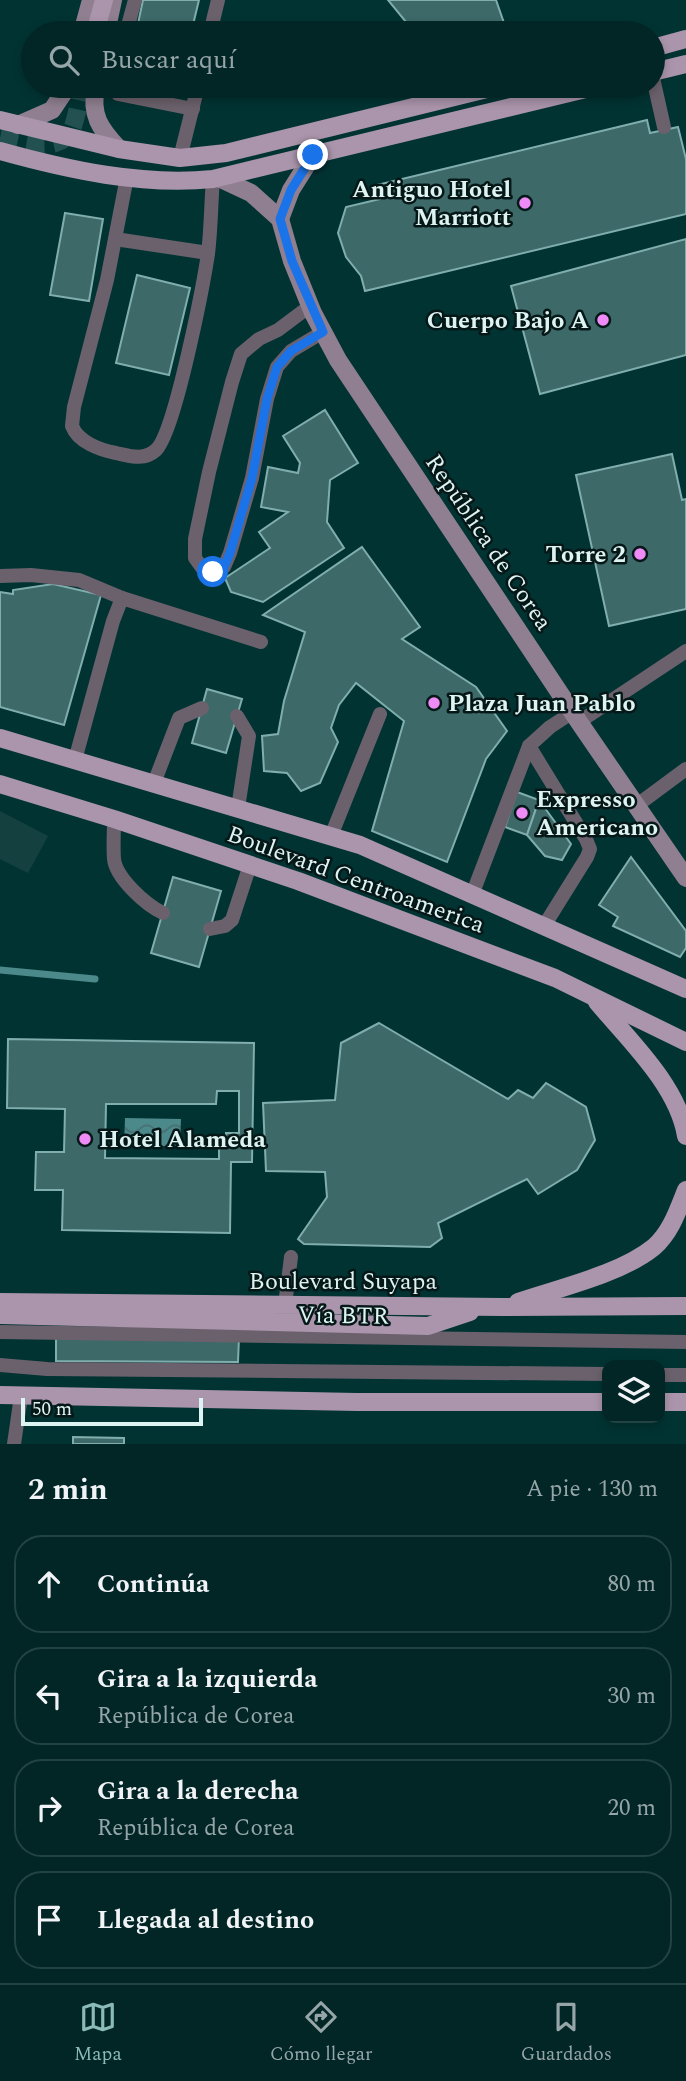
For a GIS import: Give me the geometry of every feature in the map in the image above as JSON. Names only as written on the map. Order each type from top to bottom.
[{"type":"main road","points":[[98,21],[104,0]]},
{"type":"main road","points":[[665,45],[686,39]]},
{"type":"main road","points":[[665,69],[686,64]]},
{"type":"main road","points":[[0,120],[119,149],[180,158],[226,153],[450,98]]},
{"type":"main road","points":[[0,151],[51,165],[127,177],[185,182],[216,178],[548,98]]},
{"type":"main road","name":"Boulevard Centroamerica","points":[[0,737],[360,845],[686,989]]},
{"type":"main road","name":"Boulevard Centroamerica","points":[[0,784],[114,819],[311,886],[555,978],[686,1042]]},
{"type":"main road","points":[[593,997],[669,1092],[684,1122],[686,1136]]},
{"type":"main road","points":[[0,1315],[428,1326],[628,1265],[655,1246],[674,1222],[686,1190]]},
{"type":"main road","name":"Boulevard Suyapa","points":[[0,1302],[494,1307],[686,1306]]},
{"type":"main road","points":[[0,1395],[357,1402],[602,1402]]},
{"type":"main road","points":[[665,1402],[686,1402]]},
{"type":"street","points":[[85,21],[91,0]]},
{"type":"street","points":[[109,21],[113,0]]},
{"type":"street","points":[[18,125],[52,110],[60,98]]},
{"type":"street","points":[[93,98],[100,130],[119,149]]},
{"type":"street","points":[[216,178],[251,193],[280,219],[291,190],[313,155]]},
{"type":"street","name":"República de Corea","points":[[280,219],[292,261],[310,306],[338,360],[686,878]]},
{"type":"lane","points":[[129,21],[135,0]]},
{"type":"lane","points":[[213,21],[218,0]]},
{"type":"lane","points":[[138,98],[193,109]]},
{"type":"lane","points":[[180,158],[195,98]]},
{"type":"lane","points":[[657,98],[664,127]]},
{"type":"lane","points":[[127,177],[107,281],[74,407],[72,426],[81,440],[109,452],[140,458],[154,452],[163,442],[174,409],[208,253],[216,178]]},
{"type":"lane","points":[[115,239],[208,253]]},
{"type":"lane","points":[[310,306],[242,354],[209,472],[195,539],[195,558],[203,569],[213,572],[224,567],[230,553],[252,478],[267,399],[277,367],[291,351],[323,332]]},
{"type":"lane","points":[[0,576],[31,575],[79,580],[122,598],[261,642]]},
{"type":"lane","points":[[75,760],[113,621],[122,598]]},
{"type":"lane","points":[[472,895],[529,746],[550,727],[576,717],[686,651]]},
{"type":"lane","points":[[154,783],[179,718],[202,708]]},
{"type":"lane","points":[[331,836],[380,714]]},
{"type":"lane","points":[[237,716],[249,736],[238,808]]},
{"type":"lane","points":[[529,746],[590,849],[544,926]]},
{"type":"lane","points":[[636,806],[686,769]]},
{"type":"lane","points":[[114,819],[114,863],[127,883],[151,907],[163,913]]},
{"type":"lane","points":[[210,929],[225,926],[232,920],[250,865]]},
{"type":"lane","points":[[285,1305],[290,1257]]},
{"type":"lane","name":"Vía BTR","points":[[0,1332],[686,1342]]},
{"type":"lane","points":[[0,1365],[47,1369],[602,1374]]},
{"type":"lane","points":[[665,1375],[686,1375]]},
{"type":"lane","points":[[9,1443],[22,1396]]},
{"type":"shaded area","points":[[0,811],[48,836],[28,873],[0,859]]},
{"type":"water","points":[[125,1118],[181,1119],[180,1146],[124,1146]]},
{"type":"building","points":[[143,0],[199,0],[194,21],[139,21]]},
{"type":"building","points":[[388,0],[496,0],[503,21],[405,21]]},
{"type":"building","name":"Antiguo Hotel Marriott","points":[[647,120],[650,133],[678,127],[686,159],[686,214],[365,291],[361,276],[346,257],[338,233],[346,207],[380,199],[377,185]]},
{"type":"building","points":[[65,213],[103,219],[89,301],[50,295]]},
{"type":"building","name":"Cuerpo Bajo A","points":[[686,239],[686,355],[540,394],[511,286]]},
{"type":"building","points":[[137,275],[190,288],[169,375],[116,363]]},
{"type":"building","points":[[325,410],[358,463],[330,480],[327,522],[344,548],[263,602],[231,592],[225,578],[270,548],[259,532],[288,512],[261,507],[268,467],[298,473],[300,463],[283,436]]},
{"type":"building","name":"Torre 2","points":[[672,454],[682,500],[686,499],[686,609],[609,626],[576,475]]},
{"type":"building","name":"Plaza Juan Pablo","points":[[362,547],[420,627],[402,639],[476,687],[507,731],[486,759],[447,862],[372,831],[404,721],[356,683],[339,705],[331,728],[338,742],[320,783],[301,791],[287,773],[264,771],[262,736],[278,734],[284,701],[305,632],[263,615]]},
{"type":"building","points":[[53,584],[101,595],[64,725],[0,707],[0,592],[13,594],[13,590]]},
{"type":"building","points":[[207,689],[242,699],[226,753],[192,743]]},
{"type":"building","name":"Expresso Americano","points":[[517,792],[539,800],[527,835],[505,827]]},
{"type":"building","points":[[539,800],[571,844],[562,860],[545,856],[527,835]]},
{"type":"building","points":[[631,857],[686,931],[686,948],[680,957],[613,926],[618,917],[599,905]]},
{"type":"building","points":[[173,877],[221,891],[199,967],[151,953]]},
{"type":"building","points":[[379,1023],[508,1099],[518,1090],[533,1098],[546,1083],[586,1107],[595,1140],[577,1170],[538,1194],[527,1179],[438,1223],[442,1238],[430,1247],[304,1244],[298,1239],[327,1197],[325,1172],[266,1171],[263,1103],[335,1100],[341,1043]]},
{"type":"building","name":"Hotel Alameda","points":[[8,1039],[254,1043],[252,1162],[231,1162],[230,1233],[62,1230],[63,1190],[35,1190],[36,1152],[64,1152],[65,1109],[7,1108]],"holes":[[[217,1091],[239,1091],[239,1133],[226,1133],[226,1146],[219,1145],[219,1159],[105,1158],[106,1104],[216,1104]]]},
{"type":"building","points":[[56,1335],[239,1337],[238,1362],[56,1361]]},
{"type":"building","points":[[73,1437],[124,1438],[124,1444],[73,1444]]},
{"type":"waterway","points":[[0,970],[95,979]]},
{"type":"tunnel","points":[[0,138],[39,145],[59,142],[72,129],[80,98]]},
{"type":"place","name":"Antiguo Hotel Marriott","points":[[525,203]]},
{"type":"place","name":"Cuerpo Bajo A","points":[[603,320]]},
{"type":"place","name":"Torre 2","points":[[640,554]]},
{"type":"place","name":"Plaza Juan Pablo","points":[[434,703]]},
{"type":"place","name":"Expresso Americano","points":[[522,813]]},
{"type":"place","name":"Hotel Alameda","points":[[85,1139]]},
{"type":"route","points":[[213,572],[224,567],[230,553],[252,478],[267,399],[277,367],[291,351],[323,332],[292,261],[280,219],[291,190],[313,155]]}]
